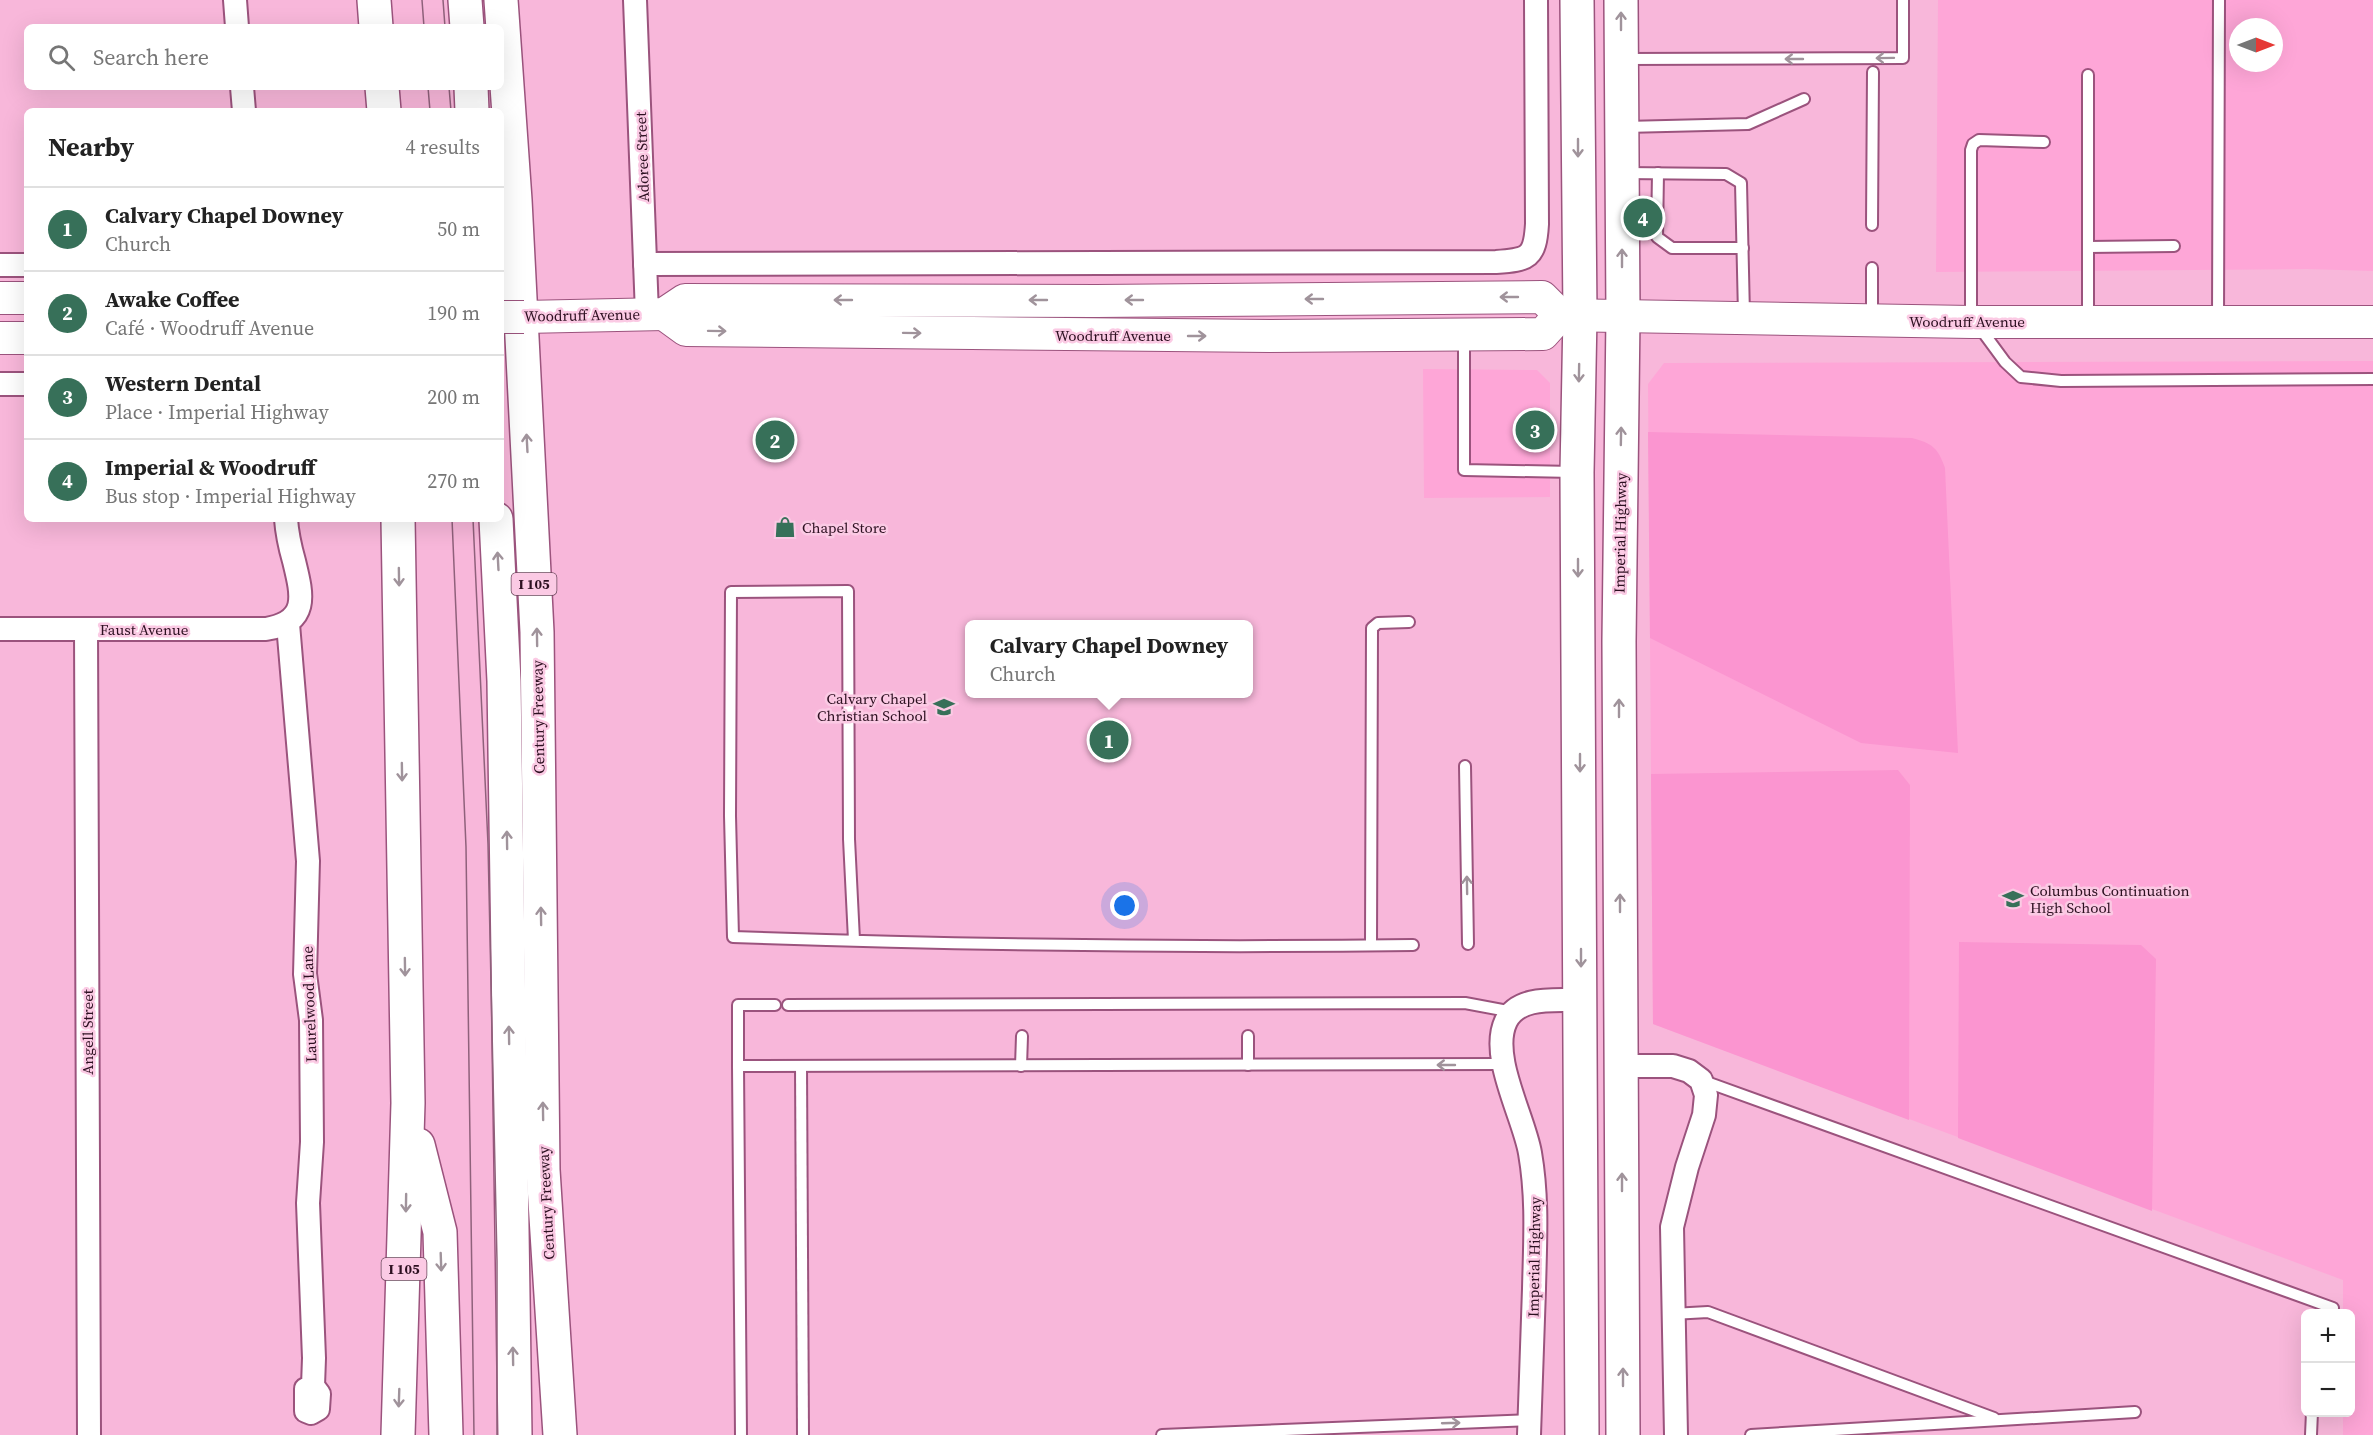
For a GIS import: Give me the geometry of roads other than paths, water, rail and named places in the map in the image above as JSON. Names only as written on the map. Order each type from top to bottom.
[{"type":"main road","points":[[374,0],[376,24]]},
{"type":"main road","points":[[465,0],[467,24]]},
{"type":"main road","name":"Century Freeway","points":[[501,0],[503,24]]},
{"type":"main road","points":[[1577,0],[1570,315],[1577,472],[1582,1435]]},
{"type":"main road","name":"Imperial Highway","points":[[1621,0],[1623,316],[1619,641],[1623,1435]]},
{"type":"main road","name":"Century Freeway","points":[[504,43],[515,200],[537,632],[543,1170],[560,1435]]},
{"type":"main road","points":[[382,90],[384,108]]},
{"type":"main road","points":[[471,90],[472,108]]},
{"type":"main road","name":"Woodruff Avenue","points":[[504,317],[655,314],[686,330],[1096,318],[1542,297],[1570,315],[1973,322],[2373,322]]},
{"type":"main road","points":[[0,298],[24,298]]},
{"type":"main road","name":"Woodruff Avenue","points":[[1096,318],[1464,335],[1543,334],[1570,315]]},
{"type":"main road","points":[[0,338],[24,338]]},
{"type":"main road","name":"I 105","points":[[398,522],[408,1103],[398,1435]]},
{"type":"main road","points":[[496,522],[504,693],[514,1435]]},
{"type":"main road","points":[[408,1103],[440,1232],[446,1435]]},
{"type":"main road","points":[[532,1435],[543,1170]]},
{"type":"street","points":[[235,0],[237,24]]},
{"type":"street","name":"Adoree Street","points":[[636,0],[645,264],[655,314]]},
{"type":"street","points":[[645,264],[1515,261],[1530,255],[1536,243],[1538,224],[1536,0]]},
{"type":"street","points":[[242,90],[244,108]]},
{"type":"street","points":[[0,265],[24,265]]},
{"type":"street","points":[[0,384],[24,384]]},
{"type":"street","points":[[287,522],[301,598],[298,610],[288,624]]},
{"type":"street","name":"Faust Avenue","points":[[0,629],[266,629],[288,624]]},
{"type":"street","name":"Laurelwood Lane","points":[[288,624],[307,840],[305,974],[311,1020],[312,1143],[308,1203],[313,1386]]},
{"type":"street","name":"Angell Street","points":[[86,629],[89,1435]]},
{"type":"street","points":[[1513,1012],[1533,1002],[1581,1000]]},
{"type":"street","name":"Imperial Highway","points":[[1513,1012],[1507,1019],[1501,1038],[1504,1064],[1530,1150],[1536,1195],[1529,1428]]},
{"type":"street","points":[[1621,1066],[1674,1066],[1689,1071],[1701,1080],[1706,1095],[1704,1115],[1687,1167],[1672,1227],[1676,1435]]},
{"type":"lane","points":[[1621,59],[1903,58],[1903,0]]},
{"type":"lane","points":[[2218,322],[2219,0]]},
{"type":"lane","points":[[1872,225],[1873,72]]},
{"type":"lane","points":[[2088,75],[2088,322]]},
{"type":"lane","points":[[1622,127],[1748,124],[1804,99]]},
{"type":"lane","points":[[2044,142],[1979,140],[1973,144],[1971,150],[1973,322],[2005,362],[2021,377],[2061,381],[2373,379]]},
{"type":"lane","points":[[1622,173],[1726,174],[1741,183],[1744,318]]},
{"type":"lane","points":[[1658,173],[1657,237],[1672,248],[1743,248]]},
{"type":"lane","points":[[2088,247],[2174,246]]},
{"type":"lane","points":[[1872,268],[1872,321]]},
{"type":"lane","points":[[1464,335],[1464,471],[1577,472]]},
{"type":"lane","points":[[854,940],[849,839],[848,591],[731,592],[730,816],[734,937],[854,940],[1136,946],[1413,945]]},
{"type":"lane","points":[[1371,945],[1372,628],[1378,623],[1409,622]]},
{"type":"lane","points":[[1466,766],[1468,944]]},
{"type":"lane","points":[[788,1005],[1466,1003],[1513,1012]]},
{"type":"lane","points":[[741,1435],[738,1005],[775,1005]]},
{"type":"lane","points":[[1021,1066],[1022,1036]]},
{"type":"lane","points":[[1248,1036],[1248,1065]]},
{"type":"lane","points":[[738,1066],[1504,1064]]},
{"type":"lane","points":[[801,1066],[803,1435]]},
{"type":"lane","points":[[1701,1080],[2333,1309]]},
{"type":"lane","points":[[1672,1314],[1708,1312],[2000,1420]]},
{"type":"lane","points":[[1751,1435],[2136,1412]]},
{"type":"lane","points":[[2311,1435],[2312,1417]]},
{"type":"lane","points":[[1162,1435],[1529,1428]]},
{"type":"tram line","points":[[422,0],[424,24]]},
{"type":"tram line","points":[[443,0],[445,24]]},
{"type":"tram line","points":[[428,90],[430,108]]},
{"type":"tram line","points":[[449,90],[451,108]]},
{"type":"tram line","points":[[452,522],[466,847],[474,1435]]},
{"type":"tram line","points":[[473,522],[488,844],[497,1261],[497,1435]]},
{"type":"place","name":"Imperial & Woodruff","points":[[1643,218]]},
{"type":"place","name":"Western Dental","points":[[1535,430]]},
{"type":"place","name":"Awake Coffee","points":[[775,440]]},
{"type":"place","name":"Chapel Store","points":[[785,527]]},
{"type":"place","name":"Calvary Chapel Christian School","points":[[944,707]]},
{"type":"place","name":"Calvary Chapel Downey","points":[[1109,740]]},
{"type":"place","name":"Columbus Continuation High School","points":[[2013,899]]}]
